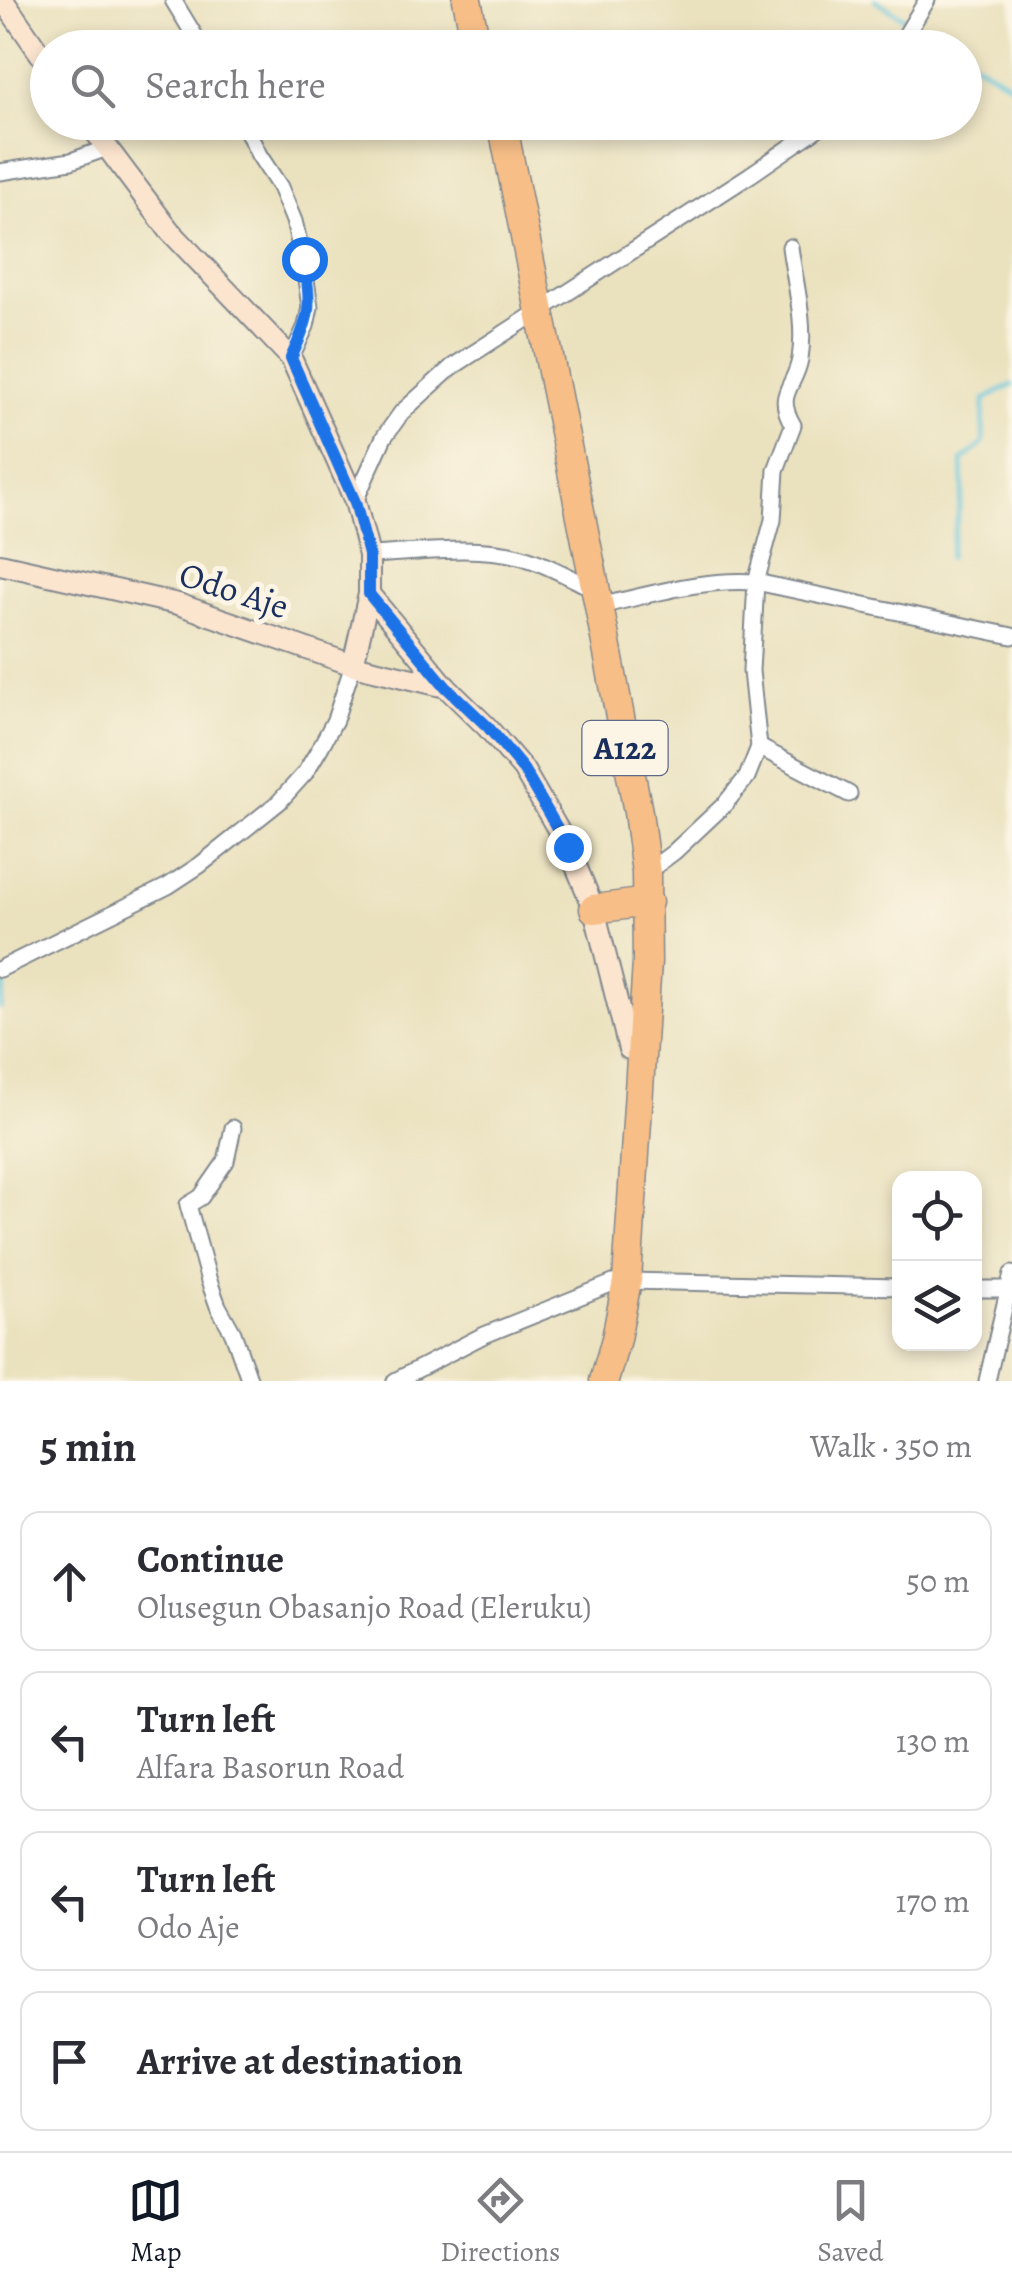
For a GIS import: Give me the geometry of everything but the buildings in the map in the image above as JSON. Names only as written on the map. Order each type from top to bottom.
[{"type":"highway","points":[[467,0],[473,30]]},
{"type":"highway","points":[[477,0],[483,30]]},
{"type":"highway","name":"A122","points":[[496,140],[536,314]]},
{"type":"highway","name":"A122","points":[[505,140],[591,595],[641,889],[647,962],[616,1338],[604,1381]]},
{"type":"highway","points":[[594,909],[641,889]]},
{"type":"highway","name":"A122","points":[[590,1381],[620,1282],[629,1049],[641,889]]},
{"type":"street","points":[[4,0],[30,38]]},
{"type":"street","points":[[174,0],[192,30]]},
{"type":"street","points":[[910,30],[923,7]]},
{"type":"street","points":[[0,969],[168,886],[280,802],[305,773],[335,720],[369,594],[369,555],[355,502],[291,358],[169,230],[101,140]]},
{"type":"street","points":[[251,140],[280,187],[304,259],[310,307],[291,358]]},
{"type":"street","points":[[355,502],[384,437],[402,412],[452,367],[800,140]]},
{"type":"street","points":[[0,172],[70,161],[107,148]]},
{"type":"street","points":[[641,889],[724,805],[747,777],[760,747],[750,671],[756,582],[773,520],[776,470],[793,425],[786,412],[785,396],[800,361],[802,328],[790,247]]},
{"type":"street","points":[[369,555],[497,551],[536,562],[591,595],[732,580],[756,582],[1012,636]]},
{"type":"street","name":"Odo Aje","points":[[0,564],[178,604],[353,664],[446,687]]},
{"type":"street","name":"Odo Aje","points":[[369,594],[446,687],[488,727],[523,769],[568,847],[594,909],[629,1049]]},
{"type":"street","points":[[760,747],[849,794]]},
{"type":"street","points":[[232,1128],[226,1161],[201,1197],[188,1205],[213,1294],[233,1333],[250,1381]]},
{"type":"street","points":[[395,1381],[482,1336],[620,1282],[892,1287]]},
{"type":"street","points":[[982,1287],[1010,1282],[986,1381]]},
{"type":"waterway","points":[[875,0],[909,21]]},
{"type":"waterway","points":[[917,26],[923,30]]},
{"type":"waterway","points":[[982,67],[1012,85]]},
{"type":"waterway","points":[[949,558],[963,490],[962,461],[983,444],[984,400],[1012,385]]},
{"type":"waterway","points":[[0,1008],[6,974]]},
{"type":"route","points":[[304,259],[310,307],[291,358],[364,528],[369,594],[446,687],[488,727],[523,769],[568,847]]}]
